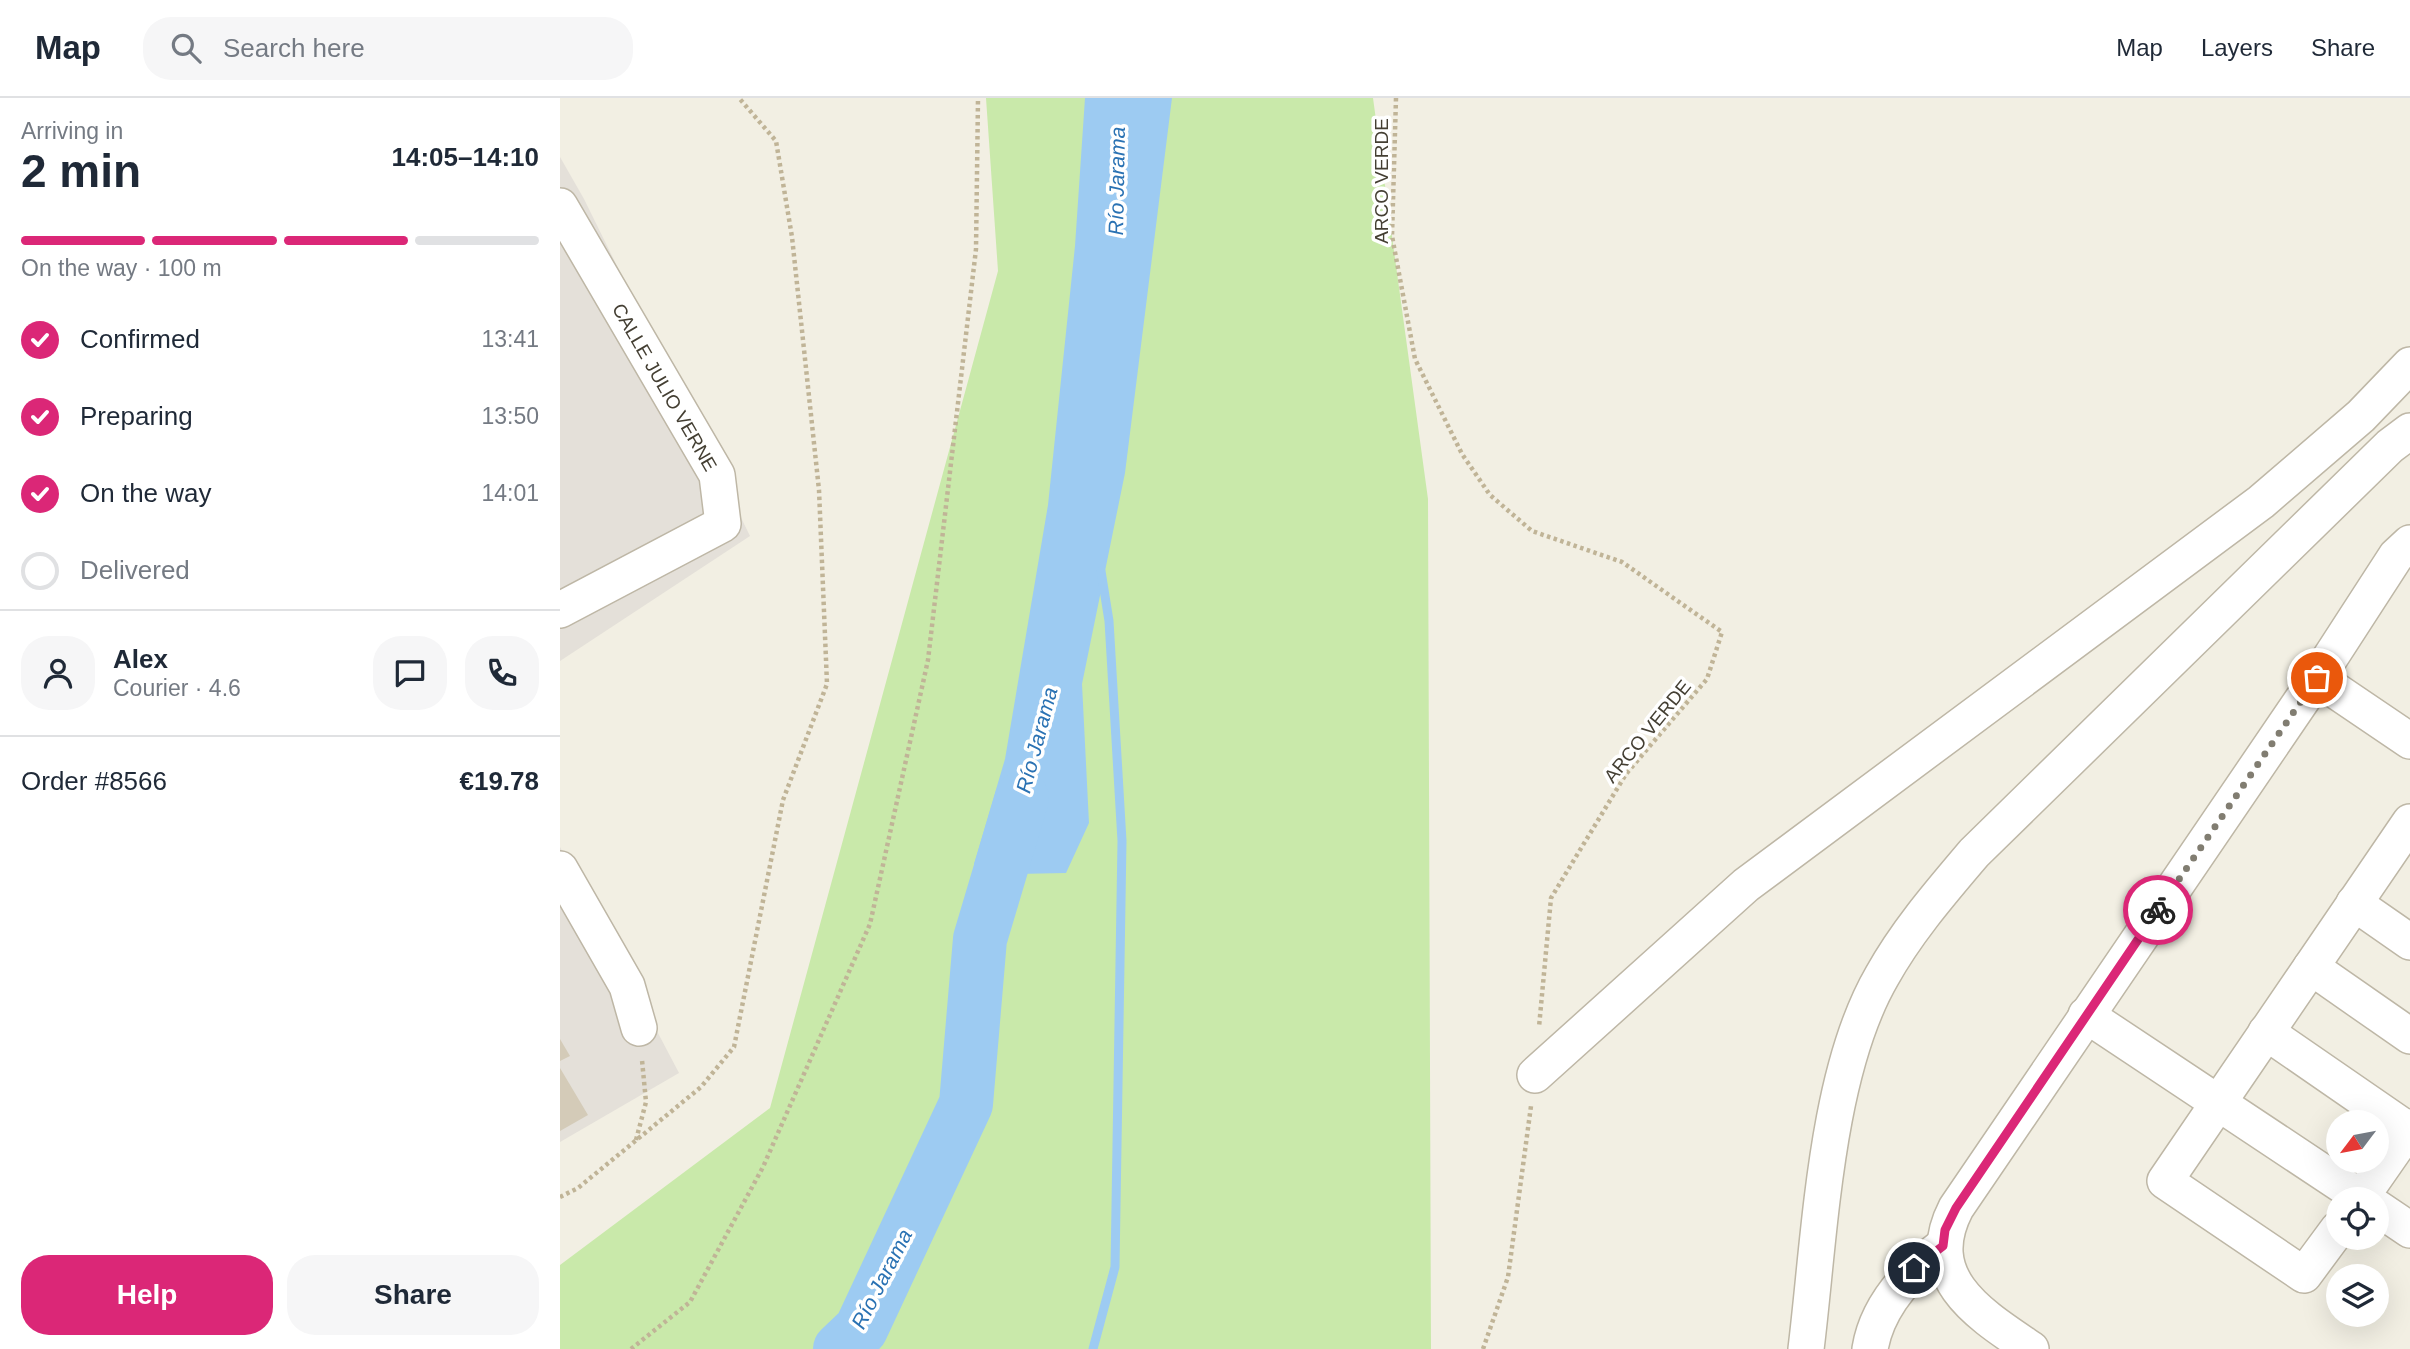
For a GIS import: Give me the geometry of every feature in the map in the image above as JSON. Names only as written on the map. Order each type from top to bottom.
[{"type":"street","name":"CALLE JULIO VERNE","points":[[560,206],[717,475],[723,524],[560,610]]},
{"type":"street","points":[[1535,1075],[1745,885],[2261,502],[2361,416],[2410,365]]},
{"type":"street","points":[[1806,1349],[1835,1119],[1851,1051],[1881,977],[1924,913],[1975,853],[2380,456],[2410,431]]},
{"type":"street","points":[[2031,1349],[1962,1299],[1947,1266],[1943,1246],[1945,1230],[1956,1208],[2317,678],[2396,556],[2410,543]]},
{"type":"street","points":[[2317,678],[2410,741]]},
{"type":"street","points":[[2326,1245],[2304,1275],[2165,1181],[2354,903],[2406,837]]},
{"type":"street","points":[[560,869],[627,986],[639,1028]]},
{"type":"street","points":[[2354,903],[2410,942]]},
{"type":"street","points":[[2311,967],[2410,1036]]},
{"type":"street","points":[[2086,1015],[2346,1187]]},
{"type":"street","points":[[2266,1032],[2409,1128],[2373,1187]]},
{"type":"street","points":[[2389,1216],[2410,1230]]},
{"type":"street","points":[[1870,1349],[1871,1340],[1894,1294],[1914,1268],[1943,1246]]},
{"type":"path","points":[[560,1197],[578,1188],[701,1087],[734,1047],[783,800],[827,684],[819,490],[792,237],[776,141],[739,98]]},
{"type":"path","points":[[631,1349],[690,1302],[762,1167],[870,924],[928,660],[976,249],[978,98]]},
{"type":"path","name":"ARCO VERDE","points":[[1396,98],[1392,236],[1415,359],[1462,454],[1490,495],[1532,530],[1622,562],[1721,632],[1707,679],[1626,774],[1551,898],[1535,1075],[1508,1278],[1483,1349]]},
{"type":"path","points":[[636,1140],[646,1102],[639,1028]]},
{"type":"shaded area","points":[[560,157],[584,199],[750,536],[560,661]]},
{"type":"shaded area","points":[[560,847],[679,1073],[560,1142]]},
{"type":"green space","points":[[986,98],[1373,98],[1428,499],[1431,1349],[560,1349],[560,1265],[770,1108],[998,271]]},
{"type":"water","points":[[1085,98],[1172,98],[1125,473],[1082,684],[1089,823],[1066,873],[1015,874],[974,864],[1005,759],[1048,505],[1075,246]]},
{"type":"building","points":[[560,1039],[570,1056],[560,1061]]},
{"type":"building","points":[[560,1068],[588,1115],[560,1131]]},
{"type":"waterway","points":[[1093,1349],[1115,1267],[1122,841],[1109,621],[1101,571]]},
{"type":"waterway","name":"Río Jarama","points":[[840,1349],[861,1329],[966,1104],[980,939],[1022,798]]},
{"type":"way so far","points":[[2158,910],[2317,678]]},
{"type":"route","points":[[1914,1268],[1943,1246],[1945,1230],[1956,1208],[2158,910]]}]
